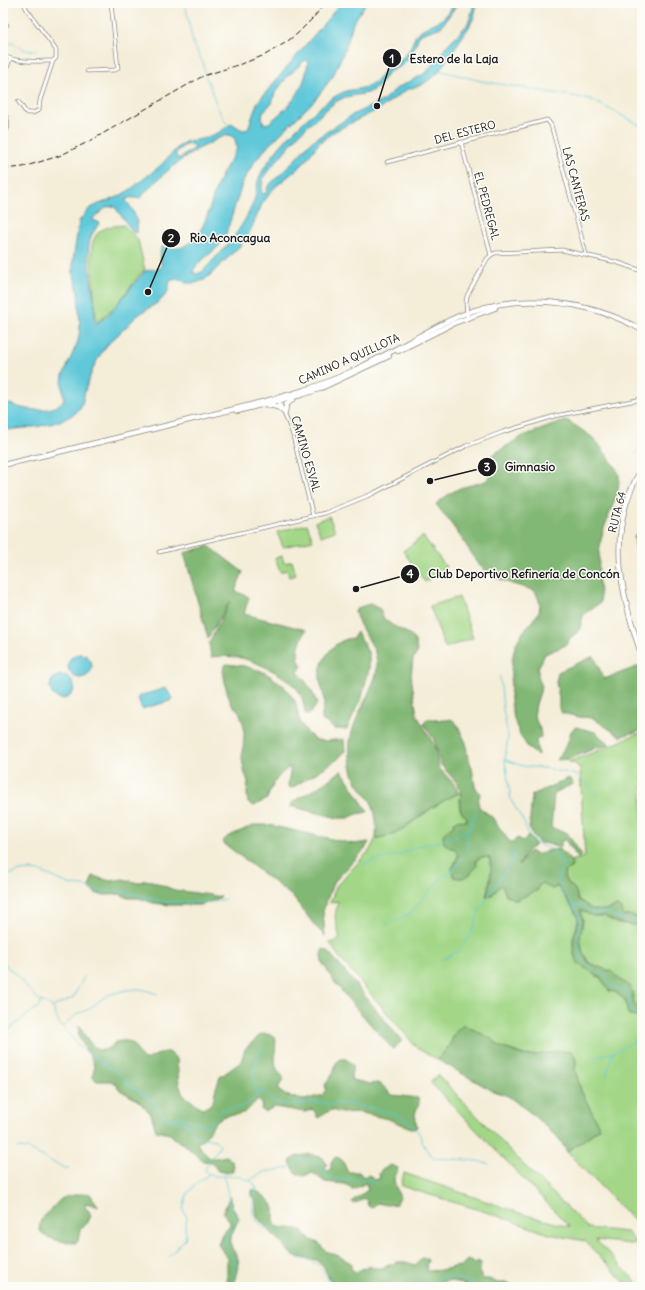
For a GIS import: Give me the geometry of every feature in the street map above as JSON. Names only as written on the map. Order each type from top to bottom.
[{"type":"main road","name":"CAMINO A QUILLOTA","points":[[130,435],[257,406],[306,390],[334,379],[446,322],[495,306],[550,302],[587,308],[610,315],[642,330]]},
{"type":"main road","name":"CAMINO A QUILLOTA","points":[[3,465],[278,399],[301,395],[345,378],[467,315]]},
{"type":"main road","points":[[285,413],[286,403],[301,395]]},
{"type":"main road","points":[[257,406],[274,405],[285,413]]},
{"type":"main road","name":"RUTA 64","points":[[642,468],[626,504],[619,544],[623,583],[642,656]]},
{"type":"street","points":[[18,101],[26,113],[33,113],[39,110],[40,100],[53,61],[56,58],[57,51],[24,3]]},
{"type":"street","points":[[87,71],[115,70],[118,68],[111,3]]},
{"type":"street","points":[[3,22],[7,25]]},
{"type":"street","points":[[3,56],[10,59],[53,61]]},
{"type":"street","points":[[3,79],[10,59]]},
{"type":"street","points":[[3,110],[8,120],[7,130],[3,135]]},
{"type":"street","name":"DEL ESTERO","points":[[387,162],[547,120]]},
{"type":"street","name":"LAS CANTERAS","points":[[547,120],[551,125],[586,254]]},
{"type":"street","name":"EL PEDREGAL","points":[[461,142],[491,255],[487,259],[468,296],[466,302],[467,315]]},
{"type":"street","points":[[491,255],[496,253],[555,250],[586,254],[642,271]]},
{"type":"street","name":"CAMINO ESVAL","points":[[278,399],[292,432],[313,516]]},
{"type":"street","points":[[159,552],[313,516],[372,494],[451,453],[503,432],[556,416],[642,399]]},
{"type":"green space","points":[[124,225],[138,240],[145,270],[141,273],[116,306],[97,322],[91,263],[93,241],[96,235],[102,230],[109,227]]},
{"type":"green space","points":[[567,420],[589,434],[597,442],[616,468],[619,475],[619,481],[616,495],[601,539],[599,557],[599,585],[601,602],[583,616],[579,631],[570,638],[566,645],[545,654],[538,668],[538,677],[542,686],[534,716],[540,729],[541,737],[536,740],[538,755],[529,749],[516,725],[512,707],[511,690],[511,671],[516,643],[537,615],[540,608],[535,591],[511,584],[484,570],[436,504],[460,488],[486,481],[492,472],[492,455],[523,436]]},
{"type":"green space","points":[[329,516],[335,531],[321,536],[315,522]]},
{"type":"green space","points":[[307,524],[313,540],[283,547],[277,532]]},
{"type":"green space","points":[[642,530],[642,566],[637,556],[634,536]]},
{"type":"green space","points":[[423,536],[446,567],[425,582],[403,551]]},
{"type":"green space","points":[[209,546],[243,572],[235,591],[249,597],[244,614],[306,630],[298,652],[298,657],[302,666],[298,672],[314,695],[317,704],[310,714],[305,714],[304,704],[298,690],[288,680],[273,671],[241,658],[228,656],[211,657],[209,643],[230,601],[208,638],[184,553]]},
{"type":"green space","points":[[282,556],[284,563],[292,561],[296,575],[289,577],[287,570],[280,572],[275,558]]},
{"type":"green space","points":[[459,597],[473,638],[445,648],[430,606]]},
{"type":"green space","points":[[370,604],[380,609],[384,619],[411,635],[416,643],[417,653],[413,659],[411,676],[417,715],[435,747],[439,768],[455,785],[458,793],[428,810],[397,832],[384,837],[376,838],[376,824],[373,806],[354,776],[350,756],[353,729],[377,670],[377,659],[375,652],[360,625],[355,611],[360,607]]},
{"type":"green space","points":[[357,632],[369,654],[369,669],[361,701],[347,729],[335,729],[322,720],[324,694],[320,680],[320,673],[329,652],[340,642],[353,638]]},
{"type":"green space","points":[[594,656],[604,679],[639,666],[642,675],[642,730],[621,737],[593,718],[579,717],[562,713],[559,708],[556,682],[558,672]]},
{"type":"green space","points":[[226,664],[244,666],[264,672],[283,685],[295,701],[300,722],[307,732],[315,740],[327,741],[344,739],[345,751],[338,759],[292,788],[288,787],[290,767],[282,773],[276,781],[267,799],[254,806],[248,803],[248,781],[244,771],[242,758],[244,726],[239,711],[231,704],[226,688],[223,670]]},
{"type":"green space","points":[[427,719],[451,719],[457,724],[466,743],[467,754],[472,768],[475,786],[480,794],[478,801],[479,807],[492,817],[509,841],[512,842],[518,838],[525,841],[528,835],[536,845],[528,850],[519,865],[530,851],[537,855],[546,851],[560,849],[571,861],[572,866],[565,872],[564,877],[575,890],[578,900],[593,910],[607,910],[617,906],[621,909],[624,916],[629,915],[642,919],[642,934],[639,926],[616,922],[604,916],[593,916],[580,910],[583,921],[580,937],[582,950],[586,958],[589,963],[612,972],[620,980],[630,986],[634,1003],[638,1008],[642,1009],[642,1019],[628,1014],[625,999],[615,992],[609,991],[600,977],[579,964],[577,961],[574,954],[573,942],[578,924],[578,917],[558,886],[552,889],[542,883],[539,885],[538,890],[516,900],[506,895],[502,885],[491,895],[486,896],[490,882],[491,862],[490,858],[482,857],[476,860],[477,865],[473,871],[464,878],[457,878],[453,876],[452,868],[455,865],[458,855],[455,849],[444,843],[443,835],[454,825],[454,822],[457,820],[467,821],[467,818],[461,811],[461,795],[458,784],[441,765],[434,740],[424,724]]},
{"type":"green space","points":[[576,727],[595,732],[610,745],[598,747],[570,759],[557,760],[568,742],[571,731]]},
{"type":"green space","points":[[642,733],[642,919],[629,915],[624,916],[621,909],[617,906],[604,910],[590,908],[578,900],[575,890],[568,884],[564,876],[565,872],[572,867],[571,861],[585,857],[580,768],[569,762],[636,734]]},
{"type":"green space","points":[[341,771],[368,812],[357,814],[348,818],[338,818],[290,806],[294,801],[320,786]]},
{"type":"green space","points":[[569,778],[573,784],[554,793],[551,828],[566,832],[582,855],[578,858],[565,840],[561,841],[561,847],[555,847],[546,843],[539,843],[529,830],[532,795]]},
{"type":"green space","points":[[461,792],[459,807],[467,821],[457,820],[443,835],[444,843],[448,847],[455,849],[458,855],[452,868],[453,876],[457,878],[464,878],[473,871],[477,865],[476,860],[482,857],[490,858],[489,863],[492,869],[486,896],[492,895],[502,885],[506,895],[516,900],[538,890],[539,885],[542,883],[552,889],[557,887],[578,917],[573,942],[575,958],[581,965],[600,977],[609,991],[615,992],[625,1000],[628,1014],[642,1019],[642,1229],[567,1152],[600,1128],[581,1091],[575,1070],[575,1056],[572,1052],[562,1051],[525,1055],[501,1047],[492,1039],[464,1025],[456,1031],[450,1044],[438,1060],[417,1048],[339,957],[330,943],[340,939],[335,917],[338,901],[330,903],[337,885],[370,850],[376,838],[391,835],[397,832],[436,806]]},
{"type":"green space","points":[[254,825],[269,825],[354,844],[369,842],[365,849],[333,883],[323,911],[325,936],[316,927],[292,896],[222,842],[227,837]]},
{"type":"green space","points":[[93,876],[110,881],[123,879],[138,883],[145,880],[152,881],[174,890],[221,897],[202,905],[170,905],[153,903],[139,898],[128,898],[120,894],[101,895],[95,893],[89,887]]},
{"type":"green space","points":[[580,909],[593,916],[604,916],[616,923],[639,926],[642,934],[642,1009],[638,1008],[634,1003],[630,986],[620,980],[612,972],[589,963],[582,950],[580,937],[583,921]]},
{"type":"green space","points":[[323,949],[328,951],[402,1041],[393,1049],[354,1006],[333,980],[322,962],[321,954]]},
{"type":"green space","points":[[464,1025],[492,1039],[501,1047],[525,1056],[562,1051],[571,1052],[575,1056],[575,1070],[581,1091],[600,1128],[567,1152],[560,1140],[532,1114],[508,1096],[493,1091],[438,1060],[449,1046],[456,1031]]},
{"type":"green space","points":[[79,1026],[94,1047],[99,1049],[103,1050],[109,1048],[115,1042],[128,1041],[134,1045],[144,1060],[165,1052],[169,1052],[177,1059],[179,1084],[183,1095],[203,1109],[210,1105],[214,1099],[220,1077],[241,1062],[245,1049],[260,1035],[269,1035],[275,1037],[276,1067],[283,1077],[278,1090],[285,1095],[304,1100],[323,1095],[326,1089],[325,1085],[333,1074],[336,1063],[341,1059],[346,1059],[353,1065],[351,1076],[352,1080],[370,1084],[378,1083],[392,1095],[418,1098],[419,1103],[415,1114],[417,1127],[414,1129],[388,1119],[358,1112],[342,1113],[331,1110],[318,1118],[313,1109],[305,1112],[274,1107],[265,1112],[261,1109],[262,1104],[259,1100],[245,1112],[226,1116],[220,1119],[197,1144],[210,1158],[226,1156],[231,1160],[233,1164],[233,1171],[227,1173],[218,1171],[212,1162],[203,1161],[170,1134],[156,1131],[151,1114],[137,1100],[120,1090],[115,1083],[112,1081],[97,1081],[92,1077],[94,1070],[93,1061],[78,1036]]},
{"type":"green space","points":[[438,1075],[520,1161],[588,1228],[627,1232],[638,1245],[596,1240],[641,1287],[629,1287],[585,1241],[549,1234],[489,1213],[401,1186],[404,1173],[526,1215],[570,1227],[430,1082]]},
{"type":"green space","points":[[310,1154],[323,1158],[327,1164],[325,1169],[327,1171],[331,1169],[331,1162],[333,1159],[337,1157],[342,1160],[348,1172],[359,1172],[364,1177],[367,1175],[371,1176],[375,1180],[380,1178],[379,1174],[382,1169],[391,1165],[398,1168],[394,1181],[400,1198],[396,1204],[387,1205],[377,1203],[372,1208],[368,1206],[365,1198],[353,1203],[352,1201],[368,1190],[366,1183],[353,1189],[345,1184],[325,1182],[313,1173],[303,1176],[296,1173],[290,1162],[292,1159],[296,1156]]},
{"type":"green space","points":[[253,1189],[268,1200],[273,1206],[274,1219],[277,1227],[298,1229],[303,1231],[311,1240],[319,1243],[325,1251],[335,1254],[351,1263],[351,1269],[356,1272],[368,1266],[382,1268],[397,1262],[405,1262],[416,1265],[423,1257],[427,1259],[428,1262],[426,1265],[428,1271],[461,1266],[467,1260],[475,1263],[478,1261],[481,1263],[480,1274],[482,1278],[498,1283],[509,1283],[511,1287],[471,1287],[447,1280],[429,1286],[422,1284],[411,1287],[337,1287],[332,1284],[324,1267],[317,1260],[293,1256],[257,1217],[256,1204],[251,1195]]},
{"type":"green space","points":[[86,1193],[90,1194],[99,1207],[86,1203],[85,1207],[91,1216],[80,1230],[78,1241],[75,1243],[59,1241],[44,1235],[40,1231],[39,1225],[42,1219],[61,1199]]},
{"type":"green space","points":[[230,1195],[232,1207],[239,1218],[231,1237],[231,1246],[238,1259],[235,1287],[227,1287],[227,1258],[218,1244],[222,1234],[230,1225],[230,1221],[223,1213]]},
{"type":"water","points":[[341,3],[366,3],[353,23],[345,49],[333,76],[315,100],[268,146],[255,161],[243,181],[225,237],[219,246],[194,269],[193,272],[196,274],[202,272],[238,231],[254,201],[260,175],[268,162],[288,137],[331,99],[346,91],[365,87],[375,82],[387,68],[406,55],[410,50],[414,38],[420,31],[439,21],[447,15],[454,3],[458,3],[441,27],[421,34],[409,58],[401,66],[388,72],[378,87],[368,93],[345,97],[335,102],[301,132],[267,172],[263,179],[261,191],[263,194],[266,193],[268,186],[311,142],[354,114],[382,101],[397,88],[426,73],[450,42],[467,25],[474,3],[477,3],[474,17],[469,27],[437,74],[423,84],[406,90],[381,108],[335,131],[319,143],[303,164],[274,188],[262,204],[248,236],[239,247],[209,276],[204,280],[195,283],[186,283],[180,279],[170,281],[168,292],[164,297],[136,317],[108,344],[101,353],[94,367],[85,389],[82,405],[78,411],[58,422],[3,430],[3,403],[27,409],[45,410],[56,406],[64,399],[62,383],[63,376],[78,341],[80,330],[78,291],[73,272],[73,261],[79,221],[89,209],[118,197],[131,189],[160,166],[180,145],[185,142],[202,139],[220,132],[231,124],[242,130],[248,129],[257,103]],"holes":[[[305,60],[308,62],[306,72],[296,97],[269,123],[264,124],[262,117],[263,112],[272,103],[275,93],[287,77]],[[230,135],[235,139],[237,148],[220,179],[199,233],[193,240],[182,247],[174,248],[167,243],[164,245],[160,254],[161,267],[144,272],[109,314],[96,324],[88,255],[92,234],[99,223],[93,220],[93,218],[107,207],[114,206],[133,232],[137,233],[137,220],[134,212],[126,201],[127,199],[140,198],[164,174],[181,160],[222,137]],[[186,144],[194,145],[195,148],[180,158],[176,158],[176,152]]]},
{"type":"water","points":[[80,654],[88,658],[92,666],[88,674],[80,678],[72,674],[68,666],[72,658]]},
{"type":"water","points":[[62,675],[70,679],[74,687],[70,695],[62,699],[54,695],[50,687],[54,679]]},
{"type":"water","points":[[166,688],[173,700],[142,709],[138,698],[139,696]]},
{"type":"waterway","points":[[185,3],[193,43],[203,63],[205,73]]},
{"type":"waterway","points":[[3,39],[26,50],[38,50]]},
{"type":"waterway","points":[[438,70],[481,81],[590,99],[642,126]]},
{"type":"waterway","points":[[206,77],[218,109],[228,125]]},
{"type":"waterway","points":[[636,453],[642,446]]},
{"type":"waterway","points":[[500,676],[503,709],[508,736],[505,760],[511,800],[525,824],[526,831],[535,843],[553,850],[557,857],[562,861],[563,867],[558,877],[558,882],[578,914],[580,924],[578,937],[580,957],[593,970],[605,976],[611,986],[624,991],[629,997],[630,1011],[635,1014],[642,1015]]},
{"type":"waterway","points":[[506,760],[522,766],[552,769],[578,776],[595,791],[598,796]]},
{"type":"waterway","points":[[385,925],[411,913],[439,880],[452,871],[461,860],[466,852],[467,835],[476,811]]},
{"type":"waterway","points":[[363,865],[372,861],[401,854],[416,847],[438,842],[452,837],[471,827]]},
{"type":"waterway","points":[[441,960],[459,951],[472,932],[480,908],[484,905],[492,890],[514,859],[513,851]]},
{"type":"waterway","points":[[3,876],[20,871],[39,871],[71,885],[83,886],[100,891],[121,891],[166,902],[214,902],[225,899]]},
{"type":"waterway","points":[[573,905],[583,906],[592,913],[608,913],[621,919],[632,919],[642,923]]},
{"type":"waterway","points":[[3,959],[7,967],[15,973],[39,1000],[51,1006],[60,1024],[81,1048],[119,1074],[128,1084],[150,1099],[168,1119],[189,1126],[196,1136],[215,1140],[220,1145],[209,1161],[205,1170],[207,1173],[215,1176],[237,1176],[253,1182],[257,1189],[253,1202],[253,1211],[256,1219],[265,1229],[273,1228],[283,1239],[291,1253],[301,1259],[317,1264],[323,1270],[332,1287]]},
{"type":"waterway","points":[[53,1007],[73,998],[84,977]]},
{"type":"waterway","points":[[63,1026],[77,1014],[87,1010],[108,995],[126,990],[139,989],[157,994]]},
{"type":"waterway","points":[[3,1034],[39,1006],[42,1001]]},
{"type":"waterway","points":[[592,1058],[614,1052],[642,1036]]},
{"type":"waterway","points":[[256,1094],[254,1081],[255,1069],[257,1057],[263,1045]]},
{"type":"waterway","points":[[606,1076],[614,1052]]},
{"type":"waterway","points":[[173,1120],[179,1117],[206,1126],[211,1124],[221,1110],[241,1107],[261,1092],[265,1093],[270,1099],[276,1102],[295,1105],[315,1102],[327,1104],[344,1103],[391,1113],[409,1121],[419,1133],[425,1148],[434,1158],[469,1160],[489,1164]]},
{"type":"waterway","points":[[18,1148],[28,1149],[51,1162],[64,1168],[69,1168]]},
{"type":"waterway","points":[[250,1180],[264,1172],[283,1169],[290,1167],[301,1160],[307,1160],[320,1166],[327,1175],[336,1179],[365,1179],[377,1184]]},
{"type":"waterway","points":[[169,1256],[185,1239],[187,1217],[183,1210],[187,1194],[208,1174]]},
{"type":"waterway","points":[[223,1176],[230,1206],[236,1219],[225,1238],[226,1250],[231,1254],[235,1264],[235,1275],[231,1287]]},
{"type":"waterway","points":[[409,1287],[412,1285],[427,1284],[440,1278],[447,1277],[461,1279],[478,1287]]},
{"type":"railway","points":[[3,169],[23,167],[59,156],[90,141],[203,76],[265,55],[297,34],[314,17],[325,3]]},
{"type":"place","name":"Estero de la Laja","points":[[377,106]]},
{"type":"place","name":"Rio Aconcagua","points":[[148,292]]},
{"type":"place","name":"Gimnasio","points":[[430,481]]},
{"type":"place","name":"Club Deportivo Refinería de Concón","points":[[356,589]]}]
